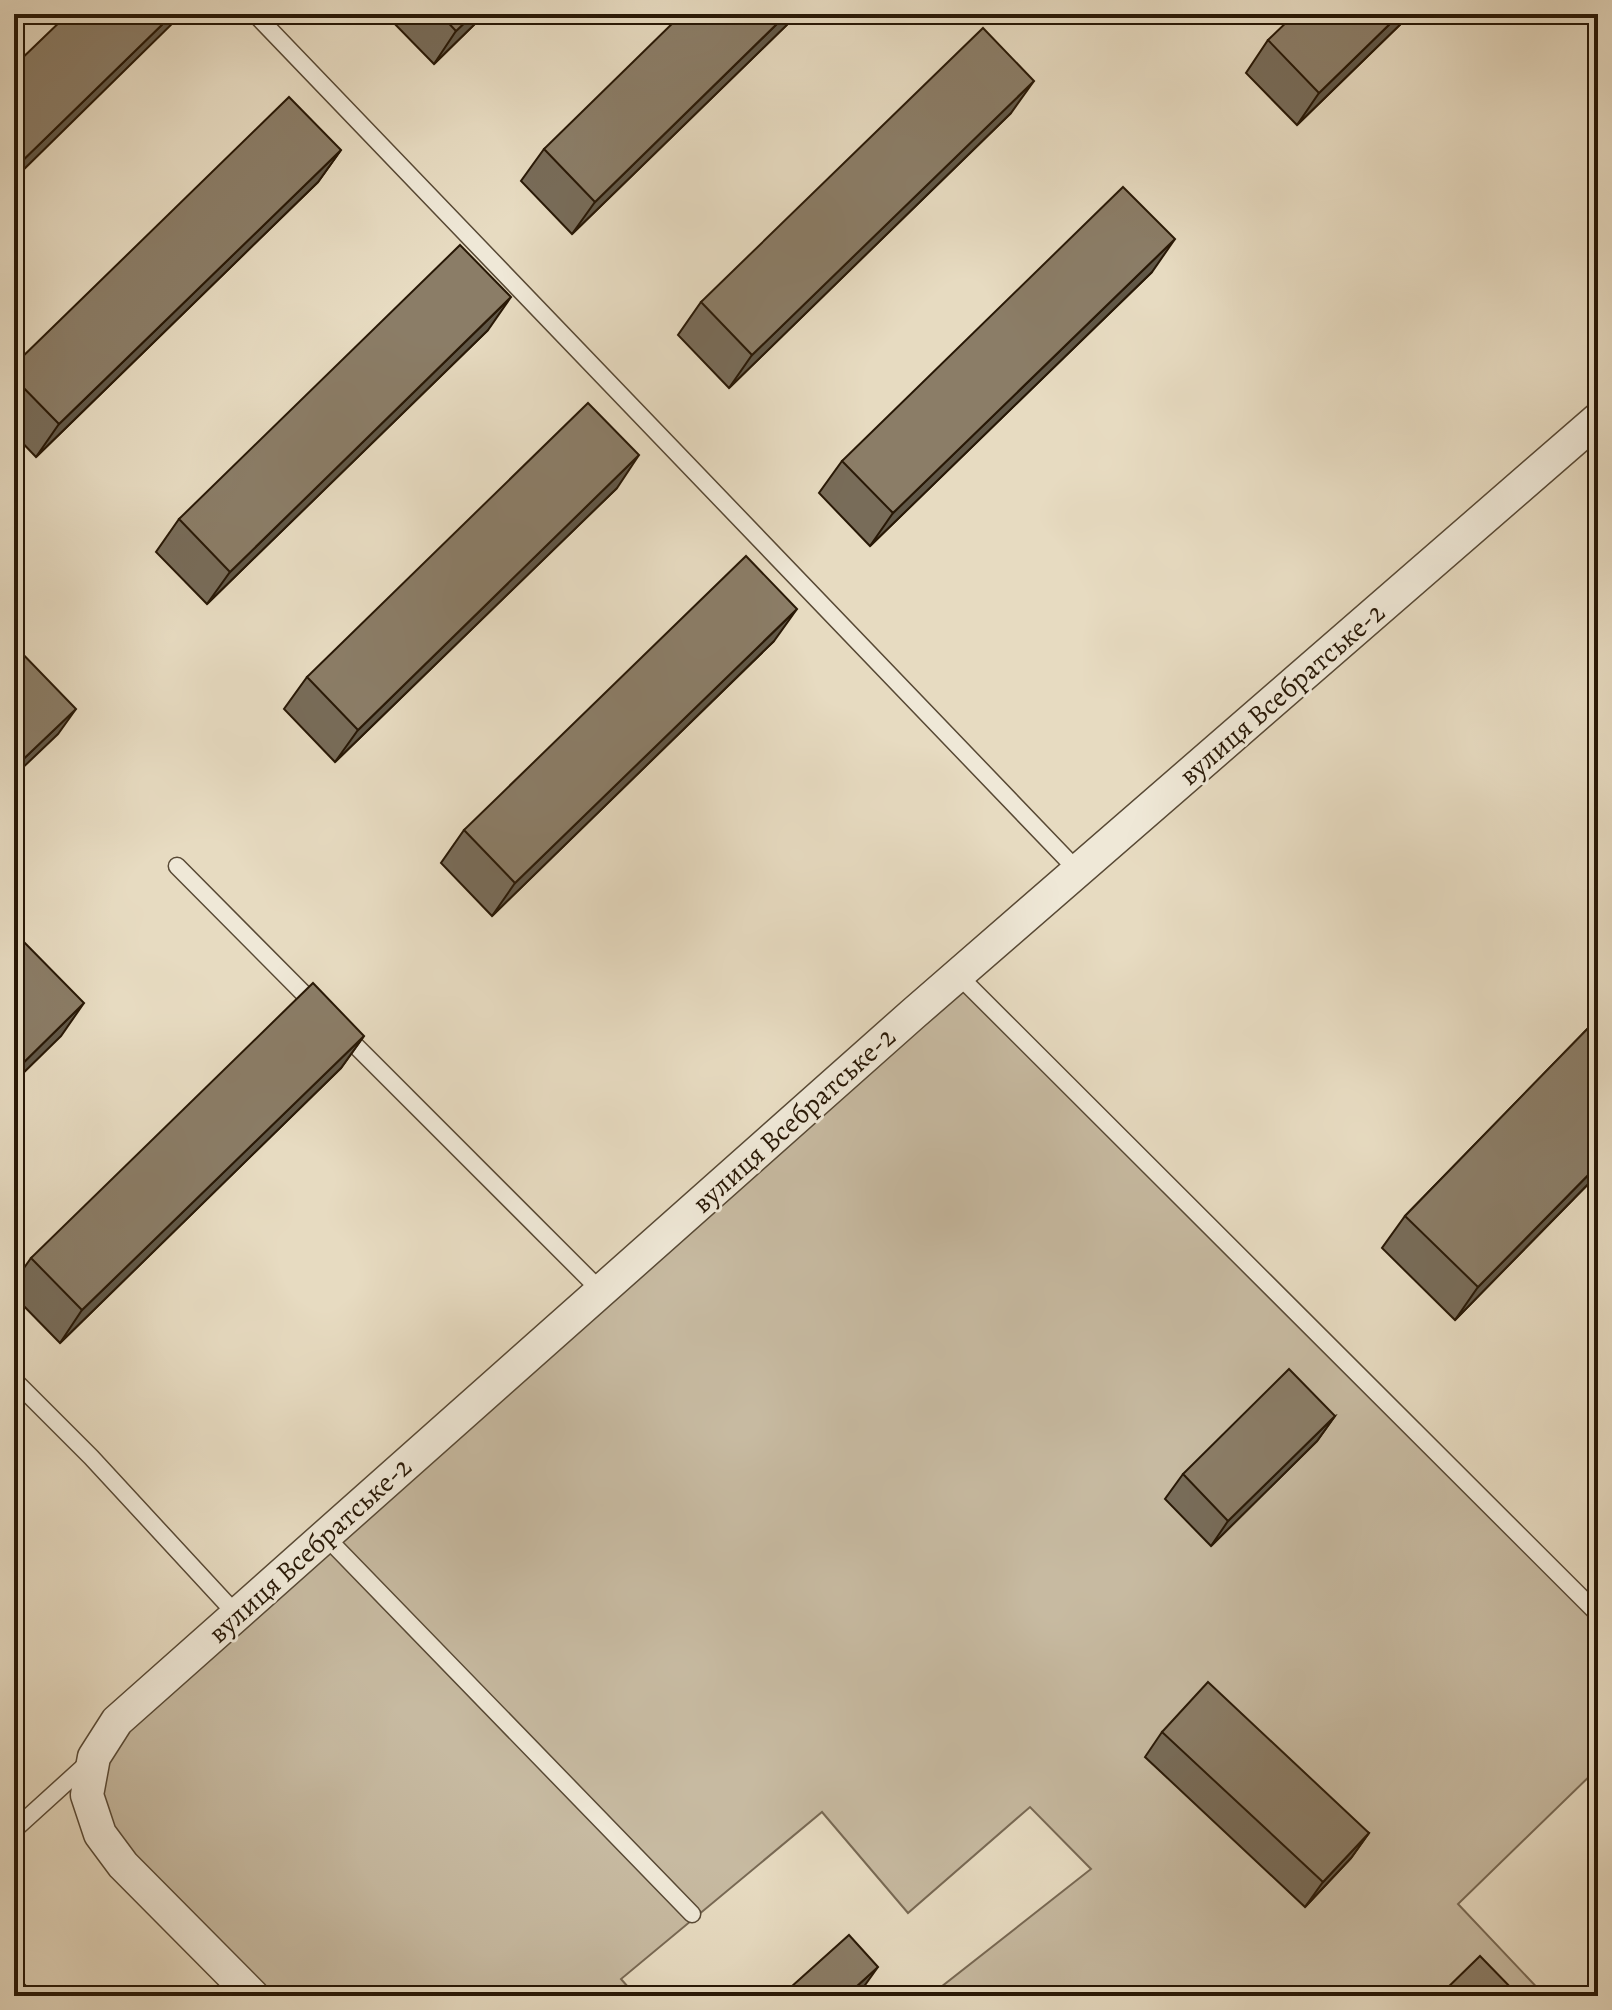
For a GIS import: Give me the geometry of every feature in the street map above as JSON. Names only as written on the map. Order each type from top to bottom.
[{"type":"street","name":"вулиця Всебратське-2","points":[[253,1996],[123,1865],[100,1834],[87,1795],[94,1757],[117,1721],[958,975],[1598,419]]},
{"type":"lane","points":[[255,14],[1078,871]]},
{"type":"lane","points":[[177,866],[601,1291]]},
{"type":"lane","points":[[958,975],[1598,1614]]},
{"type":"lane","points":[[14,1380],[91,1457],[237,1615]]},
{"type":"lane","points":[[325,1536],[692,1914]]},
{"type":"lane","points":[[14,1830],[94,1757]]},
{"type":"shaded area","points":[[958,975],[1598,1614],[1598,1768],[1458,1904],[1545,1996],[947,1996],[941,1987],[1091,1869],[1030,1807],[908,1913],[822,1812],[621,1979],[636,1996],[253,1996],[100,1834],[94,1757]]},
{"type":"building","points":[[68,14],[173,14],[14,169],[14,66]]},
{"type":"building","points":[[440,14],[474,14],[456,31]]},
{"type":"building","points":[[682,14],[787,14],[595,202],[544,149]]},
{"type":"building","points":[[1295,14],[1400,14],[1319,93],[1268,40]]},
{"type":"building","points":[[983,28],[1034,81],[752,355],[701,302]]},
{"type":"building","points":[[289,97],[341,150],[59,424],[14,378],[14,365]]},
{"type":"building","points":[[1123,187],[1175,239],[893,513],[842,461]]},
{"type":"building","points":[[460,245],[511,297],[230,572],[179,519]]},
{"type":"building","points":[[588,403],[639,455],[358,730],[307,677]]},
{"type":"building","points":[[746,556],[797,609],[515,883],[464,830]]},
{"type":"building","points":[[14,645],[76,709],[14,768]]},
{"type":"building","points":[[18,936],[84,1003],[14,1072],[14,940]]},
{"type":"building","points":[[313,983],[364,1036],[82,1310],[31,1258]]},
{"type":"building","points":[[1598,1018],[1598,1165],[1478,1287],[1405,1216]]},
{"type":"building","points":[[1289,1369],[1335,1416],[1228,1521],[1183,1474]]},
{"type":"building","points":[[1208,1682],[1369,1833],[1323,1882],[1162,1732]]},
{"type":"building","points":[[849,1935],[878,1967],[846,1996],[781,1996]]},
{"type":"building","points":[[1480,1956],[1519,1996],[1439,1996]]},
{"type":"building","points":[[14,1974],[36,1996],[14,1996]]}]
